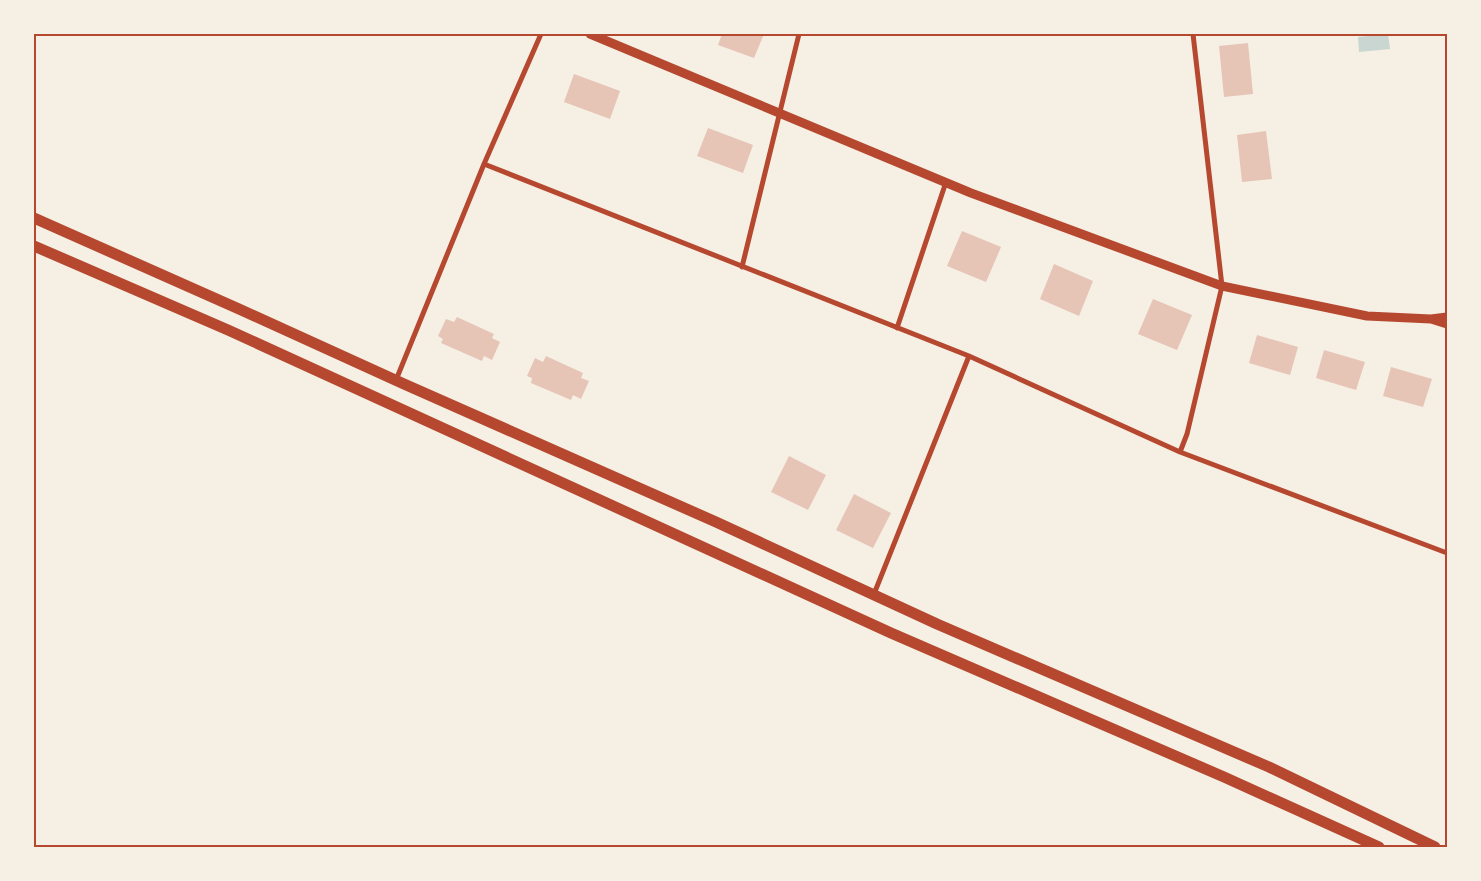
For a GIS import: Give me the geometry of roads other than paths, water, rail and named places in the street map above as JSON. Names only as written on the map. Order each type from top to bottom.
[{"type":"main road","points":[[34,218],[874,594],[937,624],[1269,767],[1436,847]]},
{"type":"main road","points":[[34,246],[228,330],[891,632],[1224,777],[1379,847]]},
{"type":"street","points":[[396,381],[484,164],[541,34]]},
{"type":"street","points":[[590,34],[946,182],[1222,286],[1367,316],[1431,319],[1447,317]]},
{"type":"street","points":[[742,267],[799,34]]},
{"type":"street","points":[[1180,452],[1187,434],[1222,286],[1193,34]]},
{"type":"street","points":[[484,164],[969,356],[1180,452],[1447,553]]},
{"type":"street","points":[[897,328],[946,182]]},
{"type":"street","points":[[1431,319],[1447,324]]},
{"type":"street","points":[[874,594],[969,356]]}]
